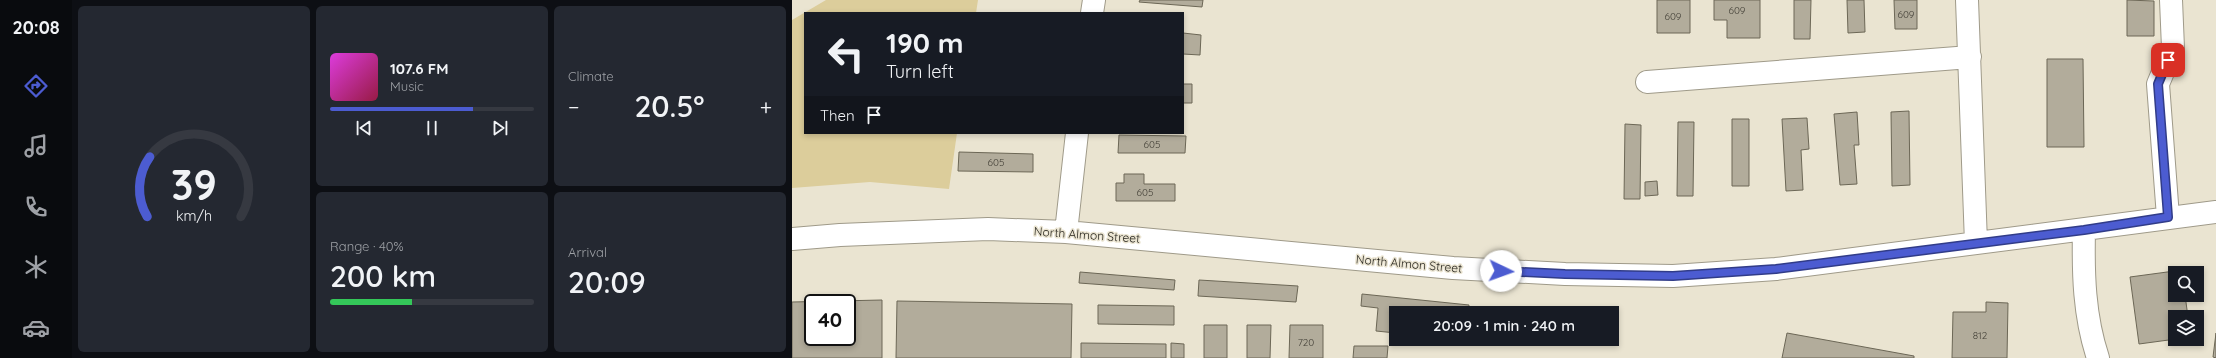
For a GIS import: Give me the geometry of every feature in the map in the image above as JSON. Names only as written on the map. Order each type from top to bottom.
[{"type":"street","points":[[1092,12],[1094,0]]},
{"type":"street","points":[[1968,0],[1976,243]]},
{"type":"street","points":[[2168,217],[2158,84],[2173,48],[2171,0]]},
{"type":"street","points":[[1647,82],[1970,57]]},
{"type":"street","points":[[1066,232],[1077,134]]},
{"type":"street","name":"North Almon Street","points":[[792,239],[855,234],[988,229],[1066,232],[1453,268],[1565,274],[1673,276],[1776,269],[2084,230],[2168,217],[2216,212]]},
{"type":"street","points":[[2084,230],[2083,282],[2094,345],[2098,358]]},
{"type":"shaded area","points":[[826,0],[978,0],[976,12],[806,12]]},
{"type":"shaded area","points":[[804,13],[804,134],[957,134],[949,189],[870,182],[792,188],[792,20]]},
{"type":"building","points":[[1140,0],[1203,0],[1202,7],[1139,2]]},
{"type":"building","points":[[1657,0],[1690,0],[1690,33],[1657,33]]},
{"type":"building","points":[[1714,0],[1760,0],[1760,38],[1727,38],[1727,20],[1714,20]]},
{"type":"building","points":[[1794,0],[1811,0],[1810,39],[1794,39]]},
{"type":"building","points":[[1847,0],[1864,0],[1865,32],[1848,33]]},
{"type":"building","points":[[1894,0],[1917,0],[1917,29],[1895,29]]},
{"type":"building","points":[[2127,0],[2154,1],[2154,36],[2127,36]]},
{"type":"building","points":[[1184,33],[1201,35],[1200,55],[1184,54]]},
{"type":"building","points":[[2047,59],[2083,59],[2084,147],[2047,147]]},
{"type":"building","points":[[1184,84],[1192,84],[1192,103],[1184,103]]},
{"type":"building","points":[[1909,111],[1910,185],[1892,186],[1891,112]]},
{"type":"building","points":[[1857,112],[1859,145],[1854,145],[1857,184],[1840,185],[1834,114]]},
{"type":"building","points":[[1807,118],[1809,149],[1801,150],[1803,190],[1786,191],[1782,119]]},
{"type":"building","points":[[1732,119],[1749,119],[1749,186],[1732,186]]},
{"type":"building","points":[[1678,122],[1694,122],[1693,196],[1677,196]]},
{"type":"building","points":[[1625,124],[1641,125],[1640,199],[1624,199]]},
{"type":"building","points":[[1119,135],[1186,136],[1185,153],[1118,153]]},
{"type":"building","points":[[959,152],[1033,154],[1033,172],[958,171]]},
{"type":"building","points":[[1124,174],[1144,174],[1144,184],[1175,184],[1175,201],[1116,201],[1116,183],[1124,183]]},
{"type":"building","points":[[1657,181],[1658,195],[1645,196],[1645,182]]},
{"type":"building","points":[[1080,272],[1175,280],[1174,290],[1079,283]]},
{"type":"building","points":[[2168,272],[2168,302],[2186,302],[2187,310],[2168,310],[2168,340],[2139,344],[2130,277]]},
{"type":"building","points":[[1199,280],[1298,286],[1296,302],[1198,296]]},
{"type":"building","points":[[1362,294],[1469,305],[1389,306],[1389,332],[1376,331],[1378,308],[1361,306]]},
{"type":"building","points":[[882,300],[882,358],[792,358],[792,302],[804,302],[804,346],[856,346],[856,301]]},
{"type":"building","points":[[897,301],[1072,304],[1071,358],[896,358]]},
{"type":"building","points":[[1986,302],[2008,303],[2007,358],[1952,358],[1953,312],[1986,312]]},
{"type":"building","points":[[1098,305],[1174,306],[1174,325],[1098,324]]},
{"type":"building","points":[[1204,325],[1227,325],[1227,358],[1204,358]]},
{"type":"building","points":[[1247,325],[1271,325],[1270,358],[1247,358]]},
{"type":"building","points":[[1290,325],[1323,325],[1323,358],[1289,358]]},
{"type":"building","points":[[1787,333],[1914,356],[1914,358],[1782,358]]},
{"type":"building","points":[[2216,333],[2216,358],[2213,357]]},
{"type":"building","points":[[1081,343],[1166,344],[1166,358],[1081,358]]},
{"type":"building","points":[[1171,343],[1184,344],[1184,358],[1171,358]]},
{"type":"building","points":[[1354,346],[1388,346],[1387,358],[1353,358]]},
{"type":"route","points":[[1501,271],[1673,276],[1776,269],[2084,230],[2168,217],[2158,84],[2168,60]]}]
